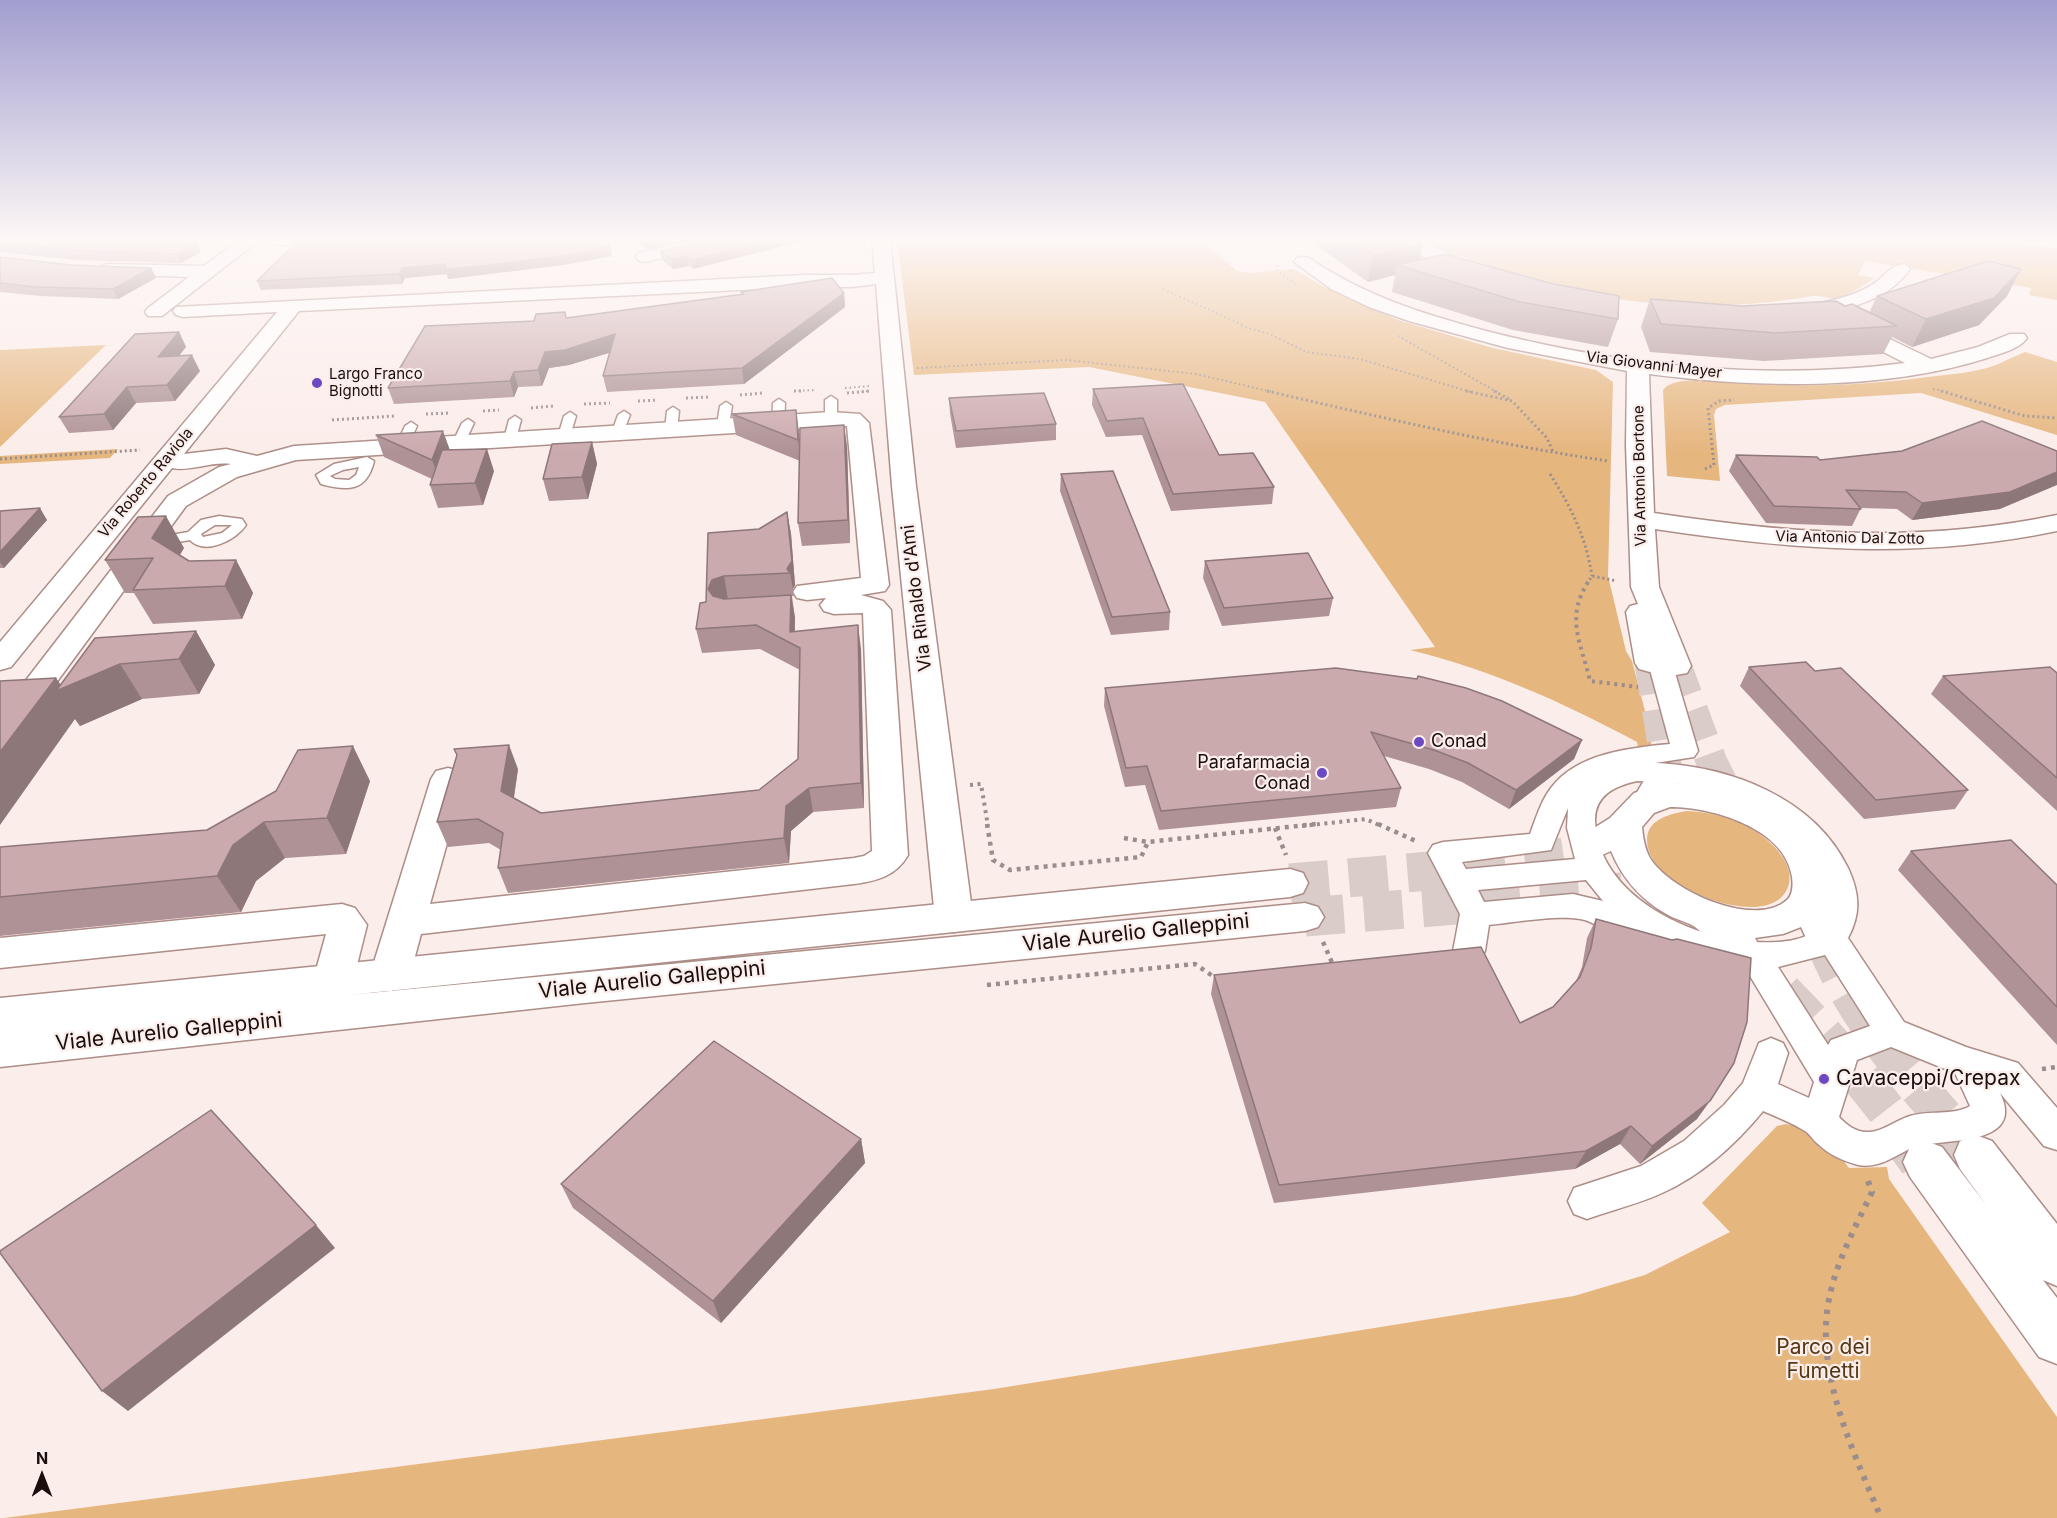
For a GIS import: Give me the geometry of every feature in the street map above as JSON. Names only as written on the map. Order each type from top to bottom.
[{"type":"street","name":"Via Roberto Raviola","points":[[0,661],[173,458],[289,311]]},
{"type":"street","name":"Via Rinaldo d'Ami","points":[[886,311],[954,918]]},
{"type":"street","name":"Via Giovanni Mayer","points":[[1403,311],[1488,338],[1554,352],[1707,373],[1784,376],[1866,374],[1928,366],[1983,352],[2017,338]]},
{"type":"street","points":[[1808,311],[1928,366]]},
{"type":"street","name":"Via Antonio Bortone","points":[[1638,365],[1642,556],[1645,587],[1666,636],[1664,672]]},
{"type":"street","points":[[0,722],[14,704],[31,695],[143,543],[177,501],[219,477],[256,464],[294,453],[389,445],[464,433],[831,409],[858,423],[874,576],[798,594],[872,605],[877,610],[890,855],[883,863],[869,869],[854,871],[407,921]]},
{"type":"street","points":[[173,458],[229,455],[256,464]]},
{"type":"street","points":[[173,458],[209,469],[219,477]]},
{"type":"street","name":"Via Antonio Dal Zotto","points":[[1642,519],[1769,537],[1862,541],[1921,541],[1988,535],[2057,523]]},
{"type":"street","points":[[1664,672],[1668,795],[1733,794]]},
{"type":"street","points":[[1468,951],[1474,914],[1443,853],[1541,843],[1563,792],[1596,769],[1626,759],[1666,775],[1733,794],[1760,799],[1794,822],[1817,843],[1832,864],[1839,879],[1844,908],[1840,927],[1826,935],[1818,944],[1794,953],[1724,966],[1672,950],[1633,932],[1597,911],[1573,906],[1474,914]]},
{"type":"street","points":[[1755,959],[1707,946],[1665,930],[1618,897],[1582,844],[1580,812],[1587,796],[1601,784],[1637,772],[1694,775],[1733,794],[1795,845],[1806,861],[1811,887],[1826,935],[1892,1032],[1967,1062],[2006,1074],[2057,1134]]},
{"type":"street","points":[[1457,881],[1592,857],[1624,825],[1634,810],[1666,775]]},
{"type":"street","points":[[390,975],[448,779]]},
{"type":"street","points":[[1624,825],[1624,839],[1639,890],[1673,900],[1707,915],[1739,922],[1768,923],[1780,920],[1799,911],[1811,887]]},
{"type":"street","name":"Viale Aurelio Galleppini","points":[[0,1015],[954,918],[1297,900],[597,986],[0,1049]]},
{"type":"street","points":[[1707,915],[1755,959],[1832,1081]]},
{"type":"street","points":[[0,952],[342,918],[348,925],[333,981]]},
{"type":"street","points":[[1820,1121],[1843,1050],[1892,1032]]},
{"type":"street","points":[[1587,1201],[1651,1180],[1697,1153],[1737,1116],[1758,1091],[1771,1053]]},
{"type":"street","points":[[1758,1091],[1820,1121],[1830,1134],[1855,1148],[1869,1150],[1889,1144],[1909,1133],[1977,1123],[1986,1115],[1988,1104],[1967,1062]]},
{"type":"street","points":[[1976,1155],[2057,1262]]},
{"type":"street","points":[[1926,1162],[2057,1339]]},
{"type":"lane","points":[[143,543],[193,536]]},
{"type":"path","points":[[1211,311],[1246,327]]},
{"type":"path","points":[[1241,326],[1267,333],[1307,352],[1360,359],[1470,392],[1512,401]]},
{"type":"path","points":[[1413,344],[1512,401],[1547,438],[1553,453]]},
{"type":"path","points":[[892,370],[1066,360],[1182,372],[1232,381],[1430,429],[1553,453],[1608,461]]},
{"type":"path","points":[[1926,388],[1954,393],[2026,417],[2057,418]]},
{"type":"path","points":[[1704,469],[1714,465],[1708,408],[1719,401],[1744,400]]},
{"type":"path","points":[[0,459],[173,458]]},
{"type":"path","points":[[1550,474],[1573,511],[1588,546],[1592,576],[1579,597],[1575,613],[1590,681],[1664,672]]},
{"type":"path","points":[[1592,576],[1645,587]]},
{"type":"path","points":[[968,795],[966,785],[981,784],[993,860],[1010,870],[1141,857],[1148,842]]},
{"type":"path","points":[[1124,838],[1148,842],[1366,819],[1443,853]]},
{"type":"path","points":[[987,985],[1195,964],[1215,979],[1227,978]]},
{"type":"path","points":[[1322,967],[1344,965]]},
{"type":"path","points":[[1855,1148],[1872,1192],[1839,1264],[1827,1312],[1826,1353],[1850,1444],[1881,1518]]},
{"type":"green space","points":[[906,311],[1377,311],[1398,320],[1493,348],[1596,370],[1613,382],[1608,576],[1626,651],[1632,661],[1652,738],[1650,750],[1638,747],[1637,742],[1609,727],[1527,689],[1441,658],[1410,650],[1435,647],[1265,402],[1089,367],[914,375]]},
{"type":"green space","points":[[106,345],[0,447],[0,350]]},
{"type":"green space","points":[[2025,352],[2057,362],[2057,435],[1921,393],[1725,405],[1716,409],[1714,415],[1720,481],[1667,476],[1663,390],[1669,385],[1691,380],[1795,385],[1884,382],[1979,370]]},
{"type":"green space","points":[[118,449],[110,458],[0,464],[0,456]]},
{"type":"green space","points":[[1687,811],[1728,818],[1752,829],[1773,846],[1788,867],[1788,887],[1780,898],[1769,905],[1754,907],[1721,903],[1692,892],[1664,872],[1650,854],[1648,833],[1655,822]]},
{"type":"green space","name":"Parco dei Fumetti","points":[[1786,1124],[1814,1134],[1836,1152],[1849,1168],[1887,1167],[1889,1179],[2057,1417],[2057,1518],[4,1518],[994,1389],[1574,1296],[1645,1275],[1730,1232],[1702,1203],[1777,1126]]},
{"type":"building","points":[[619,311],[820,311],[742,368],[603,376],[615,334],[565,350],[545,352],[538,370],[514,372],[510,381],[388,388],[425,326],[534,321],[536,314],[565,312],[566,318]]},
{"type":"building","points":[[1571,311],[1618,311],[1618,319]]},
{"type":"building","points":[[1655,311],[1866,311],[1897,326],[1776,333],[1661,324]]},
{"type":"building","points":[[1909,311],[1952,311],[1926,319]]},
{"type":"building","points":[[179,332],[158,357],[192,355],[167,385],[127,387],[104,414],[59,417],[135,334]]},
{"type":"building","points":[[1183,384],[1219,455],[1253,453],[1274,487],[1173,494],[1143,418],[1107,421],[1093,389]]},
{"type":"building","points":[[1044,393],[1056,424],[956,431],[949,398]]},
{"type":"building","points":[[796,410],[798,440],[732,414]]},
{"type":"building","points":[[1982,421],[2057,451],[2057,472],[2010,492],[1922,503],[1906,492],[1846,490],[1861,509],[1774,506],[1736,455],[1817,457],[1820,460],[1902,451]]},
{"type":"building","points":[[844,425],[848,520],[798,523],[800,428]]},
{"type":"building","points":[[443,431],[432,460],[376,435]]},
{"type":"building","points":[[592,442],[582,477],[543,479],[552,444]]},
{"type":"building","points":[[487,449],[475,483],[430,485],[442,450]]},
{"type":"building","points":[[1113,471],[1170,612],[1112,617],[1061,474]]},
{"type":"building","points":[[40,508],[0,552],[0,511]]},
{"type":"building","points":[[787,512],[792,561],[787,569],[790,573],[724,576],[712,580],[708,589],[713,596],[724,599],[791,595],[790,632],[858,625],[861,783],[809,788],[786,806],[784,838],[498,868],[503,833],[478,819],[437,822],[457,755],[454,749],[509,745],[501,791],[541,813],[759,790],[798,759],[800,648],[756,625],[696,629],[700,603],[706,602],[708,533],[759,529]]},
{"type":"building","points":[[166,516],[152,538],[189,561],[236,560],[225,586],[133,590],[153,558],[105,560],[138,517]]},
{"type":"building","points":[[1308,553],[1333,598],[1224,608],[1205,561]]},
{"type":"building","points":[[196,631],[179,659],[120,664],[56,691],[95,638]]},
{"type":"building","points":[[1806,662],[1815,671],[1841,668],[1968,790],[1876,800],[1749,667]]},
{"type":"building","points":[[2050,667],[2057,673],[2057,778],[1943,676]]},
{"type":"building","points":[[1336,668],[1417,679],[1418,676],[1466,688],[1502,701],[1582,740],[1516,790],[1468,763],[1434,750],[1371,732],[1401,788],[1161,811],[1147,766],[1126,768],[1105,688]]},
{"type":"building","points":[[56,678],[0,752],[0,681]]},
{"type":"building","points":[[353,746],[327,818],[264,822],[233,845],[217,876],[0,897],[0,847],[207,830],[276,791],[298,750]]},
{"type":"building","points":[[2011,840],[2057,885],[2057,1007],[1911,851]]},
{"type":"building","points":[[1596,919],[1672,940],[1677,939],[1751,958],[1747,1022],[1734,1063],[1710,1101],[1652,1146],[1631,1126],[1586,1151],[1279,1185],[1214,975],[1481,947],[1520,1023],[1553,1007],[1580,977],[1591,948]]},
{"type":"building","points":[[714,1041],[861,1139],[713,1301],[561,1184]]},
{"type":"building","points":[[211,1110],[316,1225],[102,1391],[0,1251]]},
{"type":"tunnel","points":[[1650,663],[1666,763],[1664,775]]},
{"type":"tunnel","points":[[1676,666],[1712,763],[1725,788]]},
{"type":"tunnel","points":[[1290,883],[1522,863],[1571,856],[1591,847]]},
{"type":"tunnel","points":[[1305,917],[1622,892]]},
{"type":"tunnel","points":[[1824,939],[1836,967],[1865,1018],[1899,1064],[1957,1132]]},
{"type":"tunnel","points":[[1783,992],[1815,1025],[1903,1132]]},
{"type":"tunnel","points":[[1902,1130],[1923,1159]]},
{"type":"tunnel","points":[[1956,1130],[1969,1146]]},
{"type":"place","name":"Largo Franco Bignotti","points":[[317,383]]},
{"type":"place","name":"Conad","points":[[1419,742]]},
{"type":"place","name":"Parafarmacia Conad","points":[[1322,773]]},
{"type":"place","name":"Cavaceppi/Crepax","points":[[1824,1079]]}]
